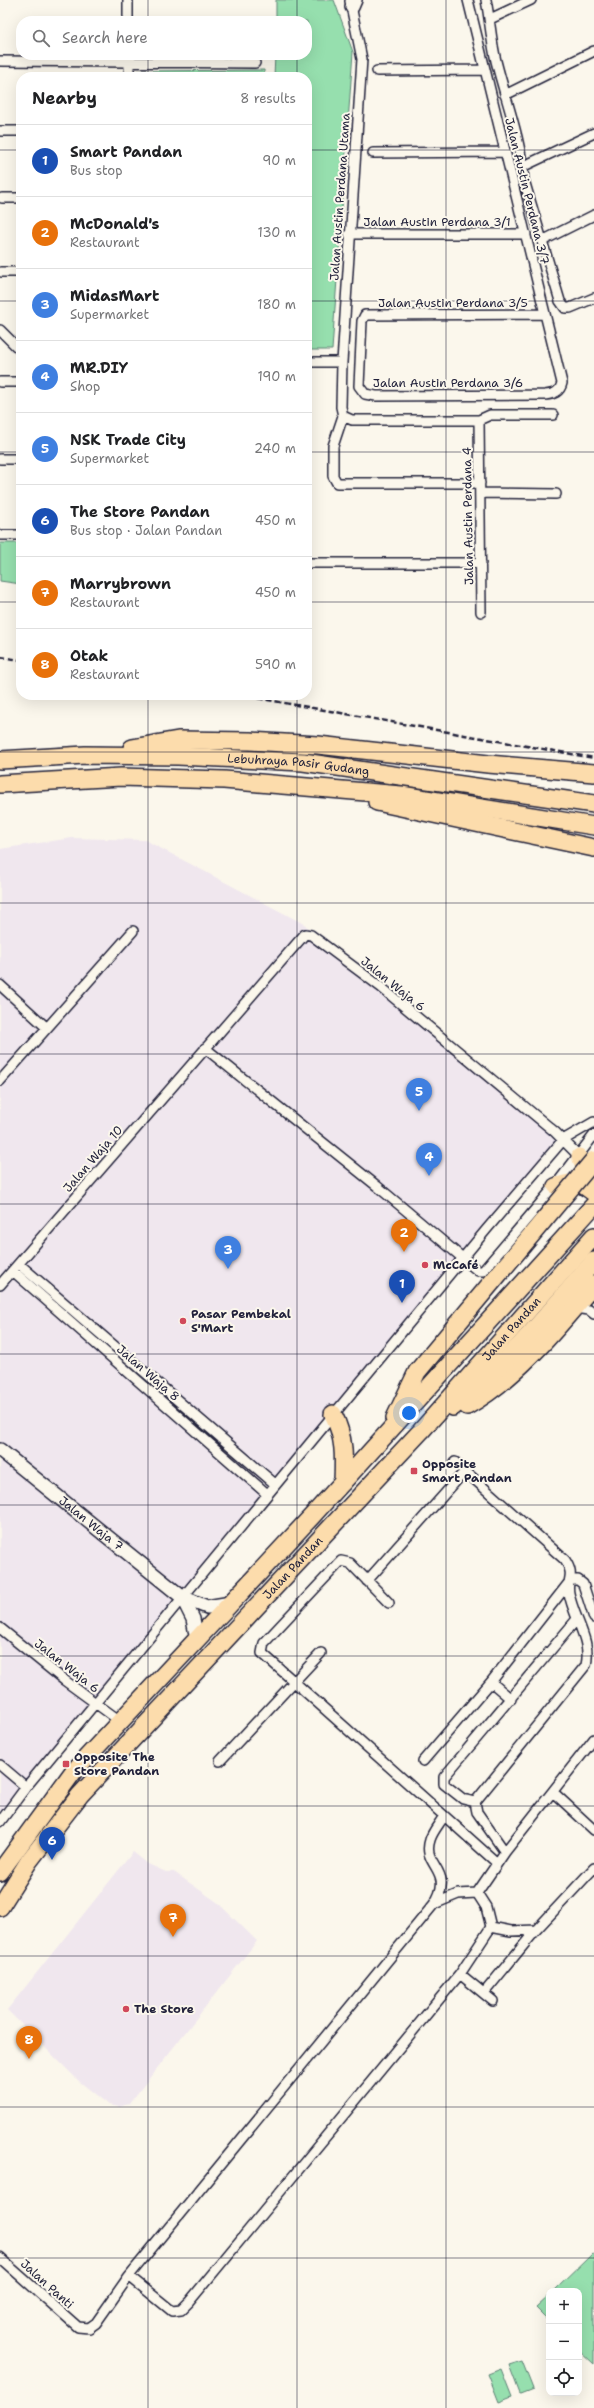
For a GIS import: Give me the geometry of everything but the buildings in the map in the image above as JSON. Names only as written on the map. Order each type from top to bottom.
[{"type":"highway","points":[[85,755],[178,740],[250,741],[318,745],[488,764],[594,773]]},
{"type":"highway","name":"Lebuhraya Pasir Gudang","points":[[0,760],[85,755],[178,756],[303,762],[594,804]]},
{"type":"highway","name":"Lebuhraya Pasir Gudang","points":[[0,784],[121,777],[224,780],[401,795],[594,826]]},
{"type":"highway","points":[[302,787],[594,848]]},
{"type":"highway","points":[[386,1436],[417,1372],[543,1221],[587,1154]]},
{"type":"highway","name":"Jalan Pandan","points":[[0,1872],[73,1772],[386,1436],[594,1205]]},
{"type":"highway","name":"Jalan Pandan","points":[[0,1907],[29,1861],[80,1795],[588,1255],[594,1236]]},
{"type":"highway","points":[[421,1431],[487,1395],[542,1343],[594,1284]]},
{"type":"highway","points":[[577,1305],[594,1292]]},
{"type":"highway","points":[[333,1414],[341,1429],[345,1449],[343,1482]]},
{"type":"main road","points":[[587,1154],[585,1173],[594,1181]]},
{"type":"main road","points":[[555,1186],[569,1180],[575,1181],[594,1194]]},
{"type":"street","points":[[128,0],[128,16]]},
{"type":"street","name":"Jalan Austin Perdana 3/7","points":[[468,0],[484,70],[562,376],[561,388]]},
{"type":"street","points":[[486,0],[490,19],[490,38],[524,166],[524,180],[562,305],[565,308],[576,307],[594,298]]},
{"type":"street","points":[[490,19],[531,0]]},
{"type":"street","name":"Jalan Austin Perdana Utama","points":[[342,362],[349,234],[362,59],[352,2]]},
{"type":"street","points":[[505,95],[594,51]]},
{"type":"street","points":[[0,61],[43,60]]},
{"type":"street","points":[[129,60],[129,72]]},
{"type":"street","points":[[179,60],[255,63]]},
{"type":"street","points":[[377,71],[484,70]]},
{"type":"street","points":[[0,131],[16,131]]},
{"type":"street","points":[[524,166],[594,133]]},
{"type":"street","points":[[373,153],[505,152]]},
{"type":"street","points":[[2,198],[16,198]]},
{"type":"street","points":[[542,241],[594,215]]},
{"type":"street","name":"Jalan Austin Perdana 3/1","points":[[349,234],[526,234]]},
{"type":"street","points":[[1,272],[16,272]]},
{"type":"street","name":"Jalan Austin Perdana 3/5","points":[[363,317],[365,315],[545,314]]},
{"type":"street","name":"Jalan Austin Perdana 3/6","points":[[363,317],[359,386],[366,394],[376,396],[545,395],[554,394],[561,388]]},
{"type":"street","points":[[0,330],[16,346]]},
{"type":"street","points":[[312,362],[342,362],[341,407],[344,416],[333,446],[333,480],[340,483],[480,483]]},
{"type":"street","points":[[0,382],[16,382]]},
{"type":"street","points":[[344,416],[352,420],[479,420],[490,415],[553,415]]},
{"type":"street","name":"Jalan Austin Perdana 4","points":[[479,420],[481,612]]},
{"type":"street","points":[[0,459],[16,459]]},
{"type":"street","points":[[480,493],[556,494]]},
{"type":"street","points":[[0,535],[16,535]]},
{"type":"street","points":[[312,563],[481,562]]},
{"type":"street","points":[[0,1081],[133,931]]},
{"type":"street","name":"Jalan Waja 6","points":[[205,1048],[304,934],[311,935],[382,988],[563,1140],[587,1154]]},
{"type":"street","points":[[0,985],[47,1028]]},
{"type":"street","points":[[205,1048],[366,1177],[478,1270],[483,1270],[555,1186],[587,1154],[594,1135]]},
{"type":"street","name":"Jalan Waja 10","points":[[0,1285],[205,1048]]},
{"type":"street","points":[[0,1822],[26,1787],[96,1704],[274,1484],[563,1140],[594,1122]]},
{"type":"street","points":[[579,1131],[586,1134],[587,1154]]},
{"type":"street","name":"Jalan Waja 8","points":[[16,1267],[274,1484]]},
{"type":"street","name":"Jalan Waja 8","points":[[16,1267],[267,1494]]},
{"type":"street","points":[[577,1305],[594,1314]]},
{"type":"street","name":"Jalan Waja 7","points":[[0,1450],[182,1597],[207,1606],[231,1603]]},
{"type":"street","points":[[455,1462],[565,1560],[571,1569],[571,1580],[568,1591],[577,1619],[591,1651],[586,1665],[475,1802]]},
{"type":"street","points":[[367,1581],[465,1471]]},
{"type":"street","points":[[389,1603],[350,1563],[341,1561],[264,1643],[262,1653],[497,1862]]},
{"type":"street","points":[[571,1580],[578,1580],[583,1584],[594,1618]]},
{"type":"street","points":[[423,1761],[491,1682],[571,1580]]},
{"type":"street","name":"Jalan Waja 7","points":[[182,1597],[193,1619],[197,1640]]},
{"type":"street","points":[[475,1802],[463,1798],[444,1784],[443,1779],[577,1619]]},
{"type":"street","name":"Jalan Waja 6","points":[[0,1628],[96,1704],[120,1721]]},
{"type":"street","points":[[220,1760],[322,1653]]},
{"type":"street","points":[[491,1682],[511,1699]]},
{"type":"street","points":[[477,1893],[497,1862],[554,1793],[593,1742]]},
{"type":"street","points":[[0,1765],[26,1787]]},
{"type":"street","points":[[554,1793],[594,1830]]},
{"type":"street","points":[[475,1802],[477,1812],[505,1852]]},
{"type":"street","points":[[444,1816],[429,1841],[431,1858],[443,1883],[442,1892],[434,1904],[129,2276],[172,2311],[181,2310],[460,1974],[491,1927],[486,1907],[477,1893]]},
{"type":"street","points":[[484,1993],[536,1930],[594,1868]]},
{"type":"street","points":[[434,1904],[458,1894],[477,1893]]},
{"type":"street","points":[[491,1927],[511,1931],[536,1930]]},
{"type":"street","points":[[460,1974],[493,2001]]},
{"type":"street","name":"Jalan Panti","points":[[0,2258],[78,2327],[89,2328],[96,2323],[129,2276]]},
{"type":"shaded area","points":[[72,838],[145,840],[304,924],[562,1140],[275,1477],[0,1827],[0,849]]},
{"type":"shaded area","name":"The Store","points":[[133,1852],[148,1864],[166,1872],[174,1872],[217,1902],[257,1941],[129,2104],[119,2107],[109,2105],[80,2082],[7,2010]]},
{"type":"green space","points":[[276,0],[334,0],[353,52],[332,350],[312,350],[312,72],[274,72],[275,60],[312,60],[312,16],[276,16]]},
{"type":"green space","points":[[264,70],[264,72],[138,72]]},
{"type":"green space","points":[[0,543],[16,543],[16,583],[0,581]]},
{"type":"green space","points":[[592,2254],[594,2255],[594,2364],[582,2353],[582,2288],[557,2288]]},
{"type":"green space","points":[[546,2299],[546,2318],[536,2308]]},
{"type":"green space","points":[[522,2361],[533,2389],[520,2394],[509,2365]]},
{"type":"green space","points":[[501,2369],[512,2397],[499,2402],[488,2374]]},
{"type":"railway","points":[[0,657],[16,659]]},
{"type":"railway","points":[[268,700],[594,758]]},
{"type":"place","name":"NSK Trade City","points":[[419,1111]]},
{"type":"place","name":"MR.DIY","points":[[429,1176]]},
{"type":"place","name":"McDonald's","points":[[404,1252]]},
{"type":"place","name":"McCafé","points":[[425,1265]]},
{"type":"place","name":"MidasMart","points":[[228,1269]]},
{"type":"place","name":"Smart Pandan","points":[[402,1303]]},
{"type":"place","name":"Pasar Pembekal S'Mart","points":[[183,1321]]},
{"type":"place","name":"Opposite Smart Pandan","points":[[414,1471]]},
{"type":"place","name":"Opposite The Store Pandan","points":[[66,1764]]},
{"type":"place","name":"The Store Pandan","points":[[52,1860]]},
{"type":"place","name":"Marrybrown","points":[[173,1937]]},
{"type":"place","name":"The Store","points":[[126,2009]]},
{"type":"place","name":"Otak","points":[[29,2059]]}]
